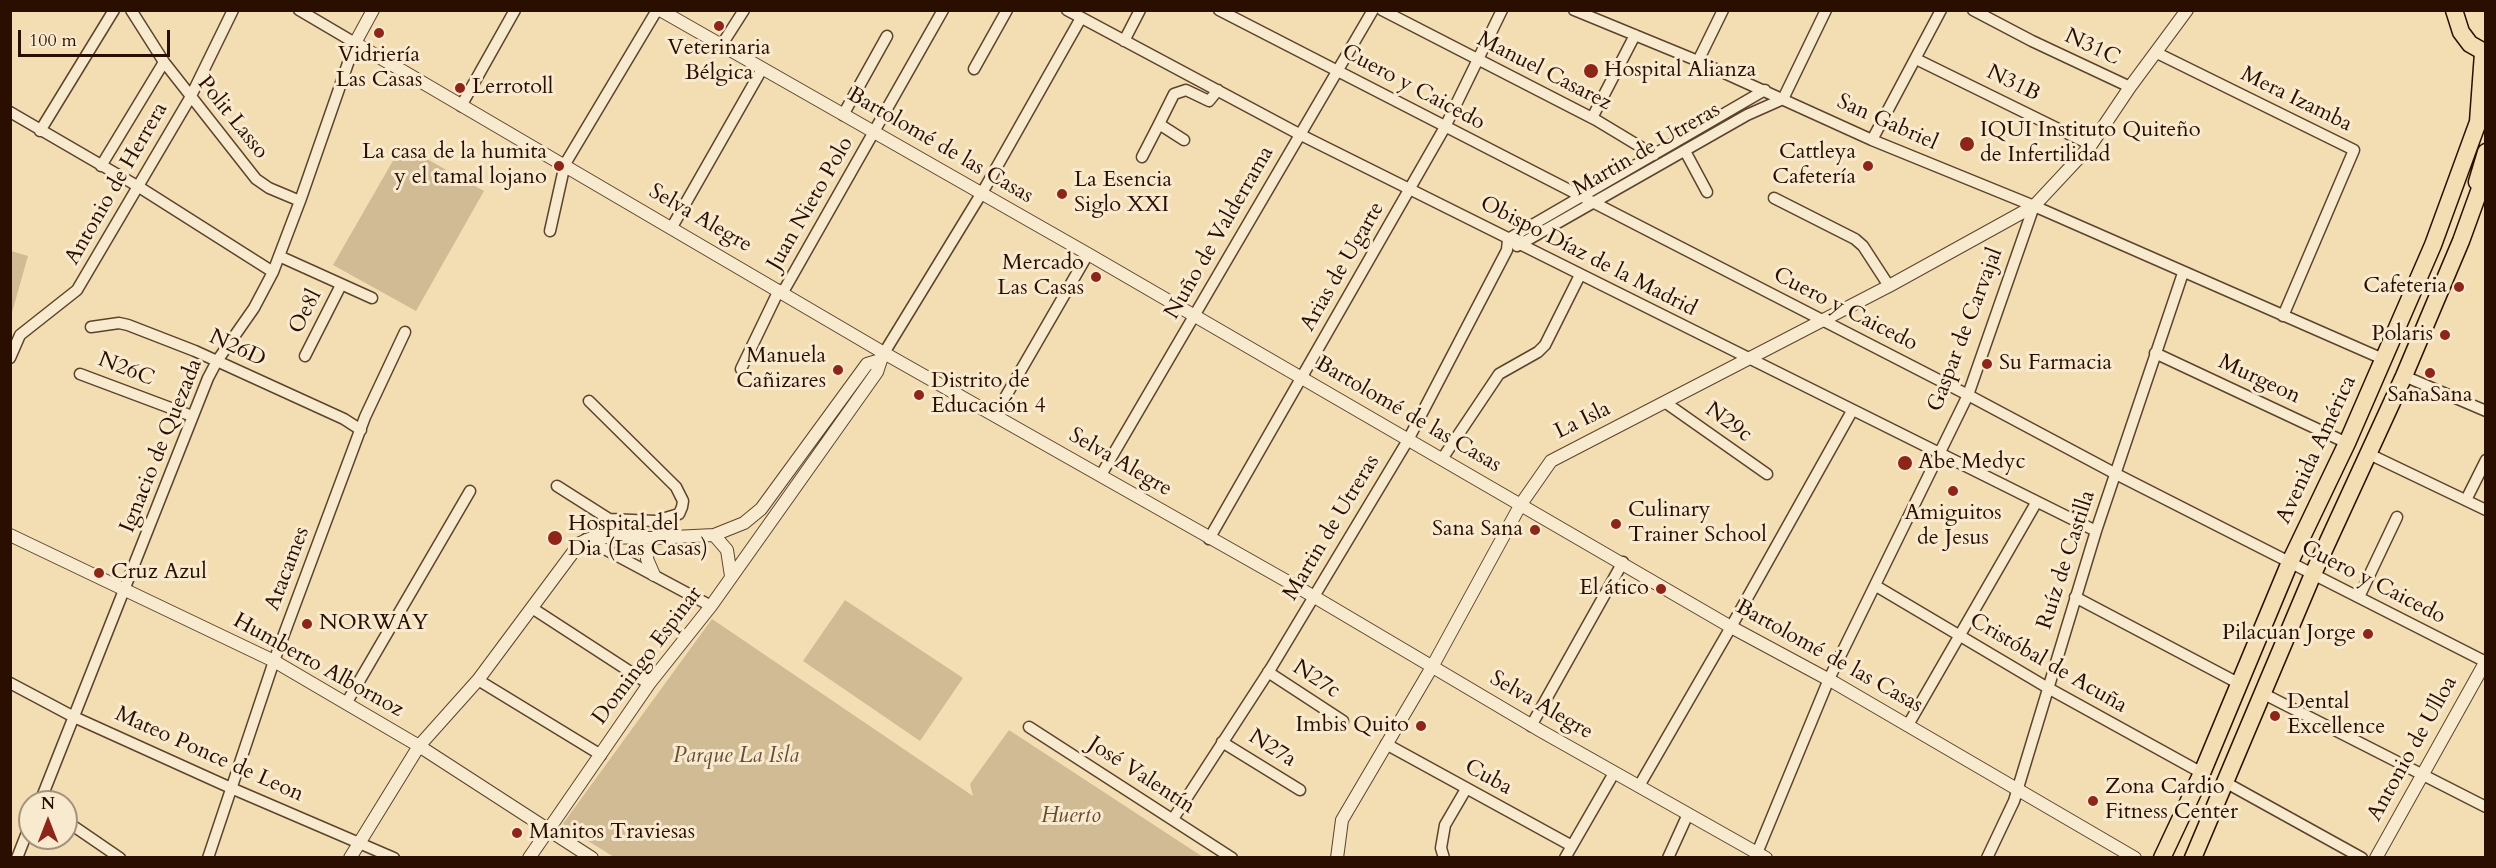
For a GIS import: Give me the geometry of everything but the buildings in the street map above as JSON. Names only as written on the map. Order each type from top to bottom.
[{"type":"main road","points":[[2454,10],[2461,32],[2470,44],[2484,53]]},
{"type":"main road","name":"Avenida América","points":[[2162,858],[2202,773],[2290,562],[2347,443],[2433,245],[2478,122],[2484,53]]},
{"type":"main road","points":[[2433,245],[2486,120]]},
{"type":"main road","points":[[2461,241],[2486,152]]},
{"type":"main road","points":[[2193,858],[2223,782],[2313,574],[2404,376],[2461,241],[2486,172]]},
{"type":"street","points":[[40,130],[114,10]]},
{"type":"street","name":"Polit Lasso","points":[[131,10],[190,98],[256,179],[269,188],[300,201]]},
{"type":"street","name":"Antonio de Herrera","points":[[10,358],[20,335],[77,290],[190,98],[233,10]]},
{"type":"street","name":"Selva Alegre","points":[[299,10],[781,291],[882,357],[995,415],[1101,475],[1209,539],[1314,597],[1531,726],[1760,856]]},
{"type":"street","points":[[355,43],[373,10]]},
{"type":"street","points":[[461,106],[514,10]]},
{"type":"street","points":[[550,231],[565,164],[658,10]]},
{"type":"street","name":"Bartolomé de las Casas","points":[[658,10],[1088,254],[2135,858]]},
{"type":"street","points":[[721,46],[744,10]]},
{"type":"street","name":"Juan Nieto Polo","points":[[741,369],[781,291],[943,10]]},
{"type":"street","points":[[974,69],[1007,10]]},
{"type":"street","name":"Obispo Díaz de la Madrid","points":[[1067,10],[1508,243]]},
{"type":"street","points":[[1124,41],[1140,10]]},
{"type":"street","name":"Cuero y Caicedo","points":[[1218,10],[2485,662]]},
{"type":"street","name":"Nuño de Valderrama","points":[[1101,475],[1373,10]]},
{"type":"street","name":"Manuel Casarez","points":[[1382,10],[1592,118],[1654,155]]},
{"type":"street","name":"Arias de Ugarte","points":[[1209,539],[1445,127],[1502,10]]},
{"type":"street","name":"San Gabriel","points":[[1574,10],[1698,61],[1872,140],[2034,206],[2383,359]]},
{"type":"street","points":[[1698,61],[1723,10]]},
{"type":"street","points":[[1784,99],[1826,10]]},
{"type":"street","points":[[1872,140],[1941,10]]},
{"type":"street","name":"N31C","points":[[1973,10],[2032,41],[2130,87]]},
{"type":"street","name":"Gaspar de Carvajal","points":[[1760,856],[1829,680],[1968,394],[2034,206],[2091,145],[2130,87],[2187,10]]},
{"type":"street","name":"Domingo Espinar","points":[[529,858],[649,684],[711,606],[877,372],[882,357],[981,193],[1081,18]]},
{"type":"street","points":[[1592,118],[1635,35]]},
{"type":"street","points":[[843,115],[887,36]]},
{"type":"street","name":"Ignacio de Quezada","points":[[45,790],[192,416],[217,361],[254,308],[273,272],[355,43]]},
{"type":"street","name":"Mera Izamba","points":[[2157,53],[2354,150],[2283,316]]},
{"type":"street","name":"N31B","points":[[1916,59],[2091,145]]},
{"type":"street","points":[[101,166],[164,62]]},
{"type":"street","points":[[672,227],[762,69]]},
{"type":"street","points":[[1142,157],[1174,94],[1186,90],[1209,101],[1218,90]]},
{"type":"street","name":"Martin de Utreras","points":[[1173,819],[1268,672],[1408,440],[1508,243],[1581,197],[1765,90]]},
{"type":"street","name":"Martin de Utreras","points":[[1508,243],[1521,244],[1747,115],[1784,99]]},
{"type":"street","points":[[10,112],[139,187],[273,272]]},
{"type":"street","points":[[1159,123],[1184,140]]},
{"type":"street","points":[[1685,151],[1707,192]]},
{"type":"street","points":[[1774,198],[1855,239],[1863,246],[1889,286]]},
{"type":"street","name":"La Isla","points":[[1336,858],[1342,820],[1432,667],[1521,504],[1555,458],[1823,321],[2034,206]]},
{"type":"street","name":"Obispo Díaz de la Madrid","points":[[1521,244],[1937,454],[2096,531]]},
{"type":"street","points":[[995,415],[1088,254]]},
{"type":"street","points":[[279,256],[372,298]]},
{"type":"street","name":"Ruíz de Castilla","points":[[1986,858],[2014,801],[2096,531],[2183,273]]},
{"type":"street","points":[[1442,459],[1497,377],[1538,352],[1545,345],[1580,275]]},
{"type":"street","name":"Oe8l","points":[[305,356],[341,285]]},
{"type":"street","name":"N26D","points":[[91,327],[119,323],[128,325],[217,361],[344,419],[361,430]]},
{"type":"street","name":"Atacames","points":[[208,858],[274,661],[361,430],[405,332]]},
{"type":"street","name":"Murgeon","points":[[2155,353],[2347,443]]},
{"type":"street","name":"Domingo Espinar","points":[[586,539],[714,535],[744,523],[761,509],[867,364],[882,357]]},
{"type":"street","name":"N26C","points":[[80,374],[192,416]]},
{"type":"street","points":[[2404,376],[2486,411]]},
{"type":"street","points":[[557,486],[605,518],[655,521],[679,514],[682,501],[676,487],[589,401]]},
{"type":"street","name":"N29c","points":[[1666,403],[1767,474]]},
{"type":"street","points":[[1639,786],[1852,411]]},
{"type":"street","points":[[2369,454],[2486,510]]},
{"type":"street","points":[[2466,500],[2486,460]]},
{"type":"street","points":[[347,702],[470,491]]},
{"type":"street","points":[[1908,725],[2036,502]]},
{"type":"street","points":[[2359,597],[2397,517]]},
{"type":"street","points":[[654,575],[647,559],[655,521]]},
{"type":"street","name":"Humberto Albornoz","points":[[10,535],[274,661],[419,746],[592,858]]},
{"type":"street","points":[[714,535],[727,550],[731,576]]},
{"type":"street","points":[[350,858],[419,746],[478,680],[580,543],[586,539],[711,606]]},
{"type":"street","points":[[1531,726],[1623,562]]},
{"type":"street","name":"Cristóbal de Acuña","points":[[1876,586],[2048,688],[2202,773]]},
{"type":"street","points":[[2075,597],[2238,683]]},
{"type":"street","points":[[532,608],[649,684]]},
{"type":"street","name":"Antonio de Ulloa","points":[[2376,858],[2424,776],[2485,662]]},
{"type":"street","name":"N27c","points":[[1268,672],[1343,721]]},
{"type":"street","points":[[478,680],[601,755]]},
{"type":"street","name":"Mateo Ponce de Leon","points":[[10,683],[74,717],[394,858]]},
{"type":"street","points":[[2262,693],[2486,807]]},
{"type":"street","name":"José Valentín","points":[[1029,727],[1232,858]]},
{"type":"street","name":"N27a","points":[[1222,742],[1300,790]]},
{"type":"street","name":"Cuba","points":[[1386,744],[1572,846]]},
{"type":"street","points":[[1565,858],[1614,773]]},
{"type":"street","points":[[2223,782],[2362,858]]},
{"type":"street","points":[[1444,858],[1441,848],[1445,825],[1466,789]]},
{"type":"street","points":[[1668,858],[1688,814]]},
{"type":"street","points":[[78,829],[120,858]]},
{"type":"green space","points":[[402,145],[484,191],[416,311],[333,265]]},
{"type":"green space","points":[[10,251],[28,256],[11,316]]},
{"type":"green space","points":[[845,600],[963,678],[920,741],[803,661]]},
{"type":"green space","name":"Parque La Isla","points":[[712,619],[973,796],[970,784],[1009,730],[1203,857],[614,857],[562,825]]},
{"type":"place","name":"Veterinaria Bélgica","points":[[719,26]]},
{"type":"place","name":"Vidriería Las Casas","points":[[379,33]]},
{"type":"place","name":"Hospital Alianza","points":[[1591,71]]},
{"type":"place","name":"Lerrotoll","points":[[460,88]]},
{"type":"place","name":"IQUI Instituto Quiteño de Infertilidad","points":[[1967,144]]},
{"type":"place","name":"La casa de la humita y el tamal lojano","points":[[559,166]]},
{"type":"place","name":"Cattleya Cafetería","points":[[1868,166]]},
{"type":"place","name":"La Esencia Siglo XXI","points":[[1062,194]]},
{"type":"place","name":"Mercado Las Casas","points":[[1096,277]]},
{"type":"place","name":"Cafeteria","points":[[2459,287]]},
{"type":"place","name":"Polaris","points":[[2445,335]]},
{"type":"place","name":"Su Farmacia","points":[[1987,364]]},
{"type":"place","name":"Manuela Cañizares","points":[[838,370]]},
{"type":"place","name":"SanaSana","points":[[2430,373]]},
{"type":"place","name":"Distrito de Educación 4","points":[[919,395]]},
{"type":"place","name":"Abe Medyc","points":[[1905,463]]},
{"type":"place","name":"Amiguitos de Jesus","points":[[1953,491]]},
{"type":"place","name":"Culinary Trainer School","points":[[1616,524]]},
{"type":"place","name":"Sana Sana","points":[[1535,530]]},
{"type":"place","name":"Hospital del Dia (Las Casas)","points":[[555,538]]},
{"type":"place","name":"Cruz Azul","points":[[99,573]]},
{"type":"place","name":"El ático","points":[[1661,589]]},
{"type":"place","name":"NORWAY","points":[[307,624]]},
{"type":"place","name":"Pilacuan Jorge","points":[[2368,634]]},
{"type":"place","name":"Dental Excellence","points":[[2275,716]]},
{"type":"place","name":"Imbis Quito","points":[[1421,726]]},
{"type":"place","name":"Zona Cardio Fitness Center","points":[[2093,801]]},
{"type":"place","name":"Manitos Traviesas","points":[[517,833]]},
{"type":"park label","name":"Huerto","points":[[1071,817]]}]
